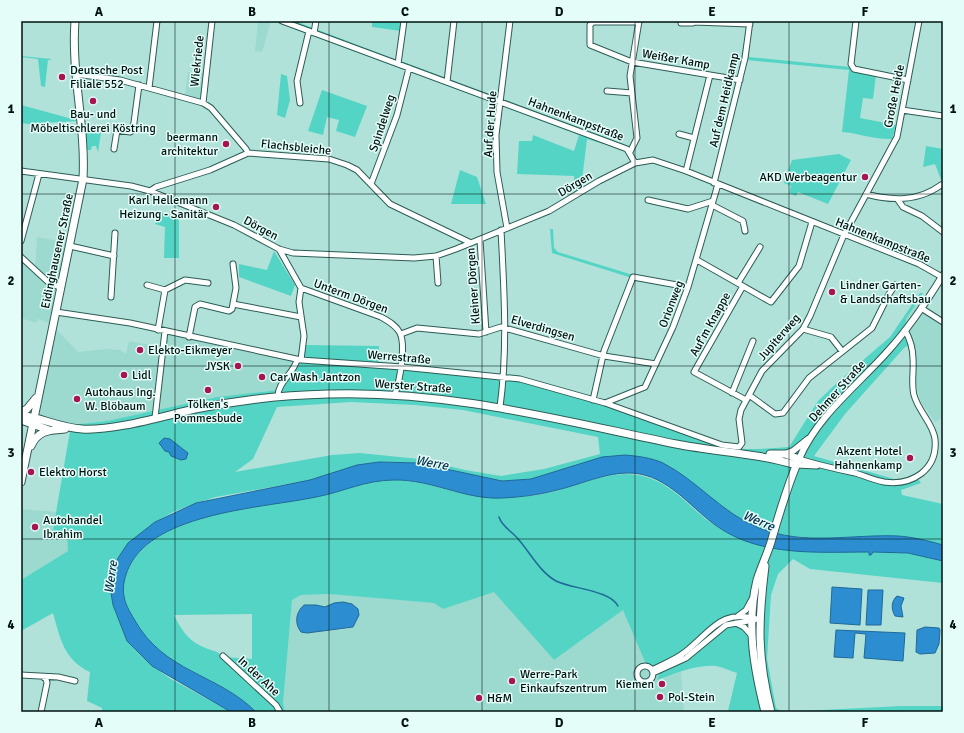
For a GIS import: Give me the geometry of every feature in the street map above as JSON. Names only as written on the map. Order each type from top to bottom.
[{"type":"main road","name":"Eidinghausener Straße","points":[[21,482],[83,179],[83,152],[75,74],[75,21]]},
{"type":"main road","points":[[21,413],[27,409],[38,394]]},
{"type":"main road","name":"Werster Straße","points":[[21,420],[84,430],[108,427],[220,404],[278,396],[395,394],[448,399],[500,407],[677,444],[798,462]]},
{"type":"main road","name":"Werster Straße","points":[[21,413],[49,430]]},
{"type":"main road","points":[[27,453],[37,436],[49,430],[75,428]]},
{"type":"main road","name":"Werster Straße","points":[[756,456],[785,454],[798,462]]},
{"type":"main road","name":"Dehmer Straße","points":[[765,712],[753,660],[752,619],[754,597],[759,575],[766,559],[798,462]]},
{"type":"main road","name":"Dehmer Straße","points":[[766,559],[760,620],[760,659],[771,712]]},
{"type":"street","points":[[149,88],[157,21]]},
{"type":"street","name":"Wiekriede","points":[[203,103],[212,21]]},
{"type":"street","name":"Hahnenkampstraße","points":[[282,21],[630,152],[634,163],[653,160],[686,171],[919,264],[942,276]]},
{"type":"street","points":[[300,103],[297,81],[316,21]]},
{"type":"street","points":[[398,64],[404,21]]},
{"type":"street","points":[[447,82],[454,21]]},
{"type":"street","name":"Auf der Hude","points":[[507,228],[497,172],[496,135],[510,21]]},
{"type":"street","name":"Weißer Kamp","points":[[639,22],[595,21],[590,25],[590,45],[632,62],[740,80]]},
{"type":"street","points":[[681,23],[693,23],[694,21],[750,23]]},
{"type":"street","points":[[856,21],[851,64],[854,69],[908,80]]},
{"type":"street","name":"Große Heide","points":[[844,235],[897,137],[919,21]]},
{"type":"street","points":[[630,152],[637,138],[630,76],[639,22]]},
{"type":"street","name":"Auf dem Heidkamp","points":[[716,183],[740,80],[750,23]]},
{"type":"street","name":"Spindelweg","points":[[371,184],[397,115],[409,68]]},
{"type":"street","points":[[75,74],[106,78],[139,85],[203,103],[211,108],[248,153]]},
{"type":"street","points":[[686,171],[710,75]]},
{"type":"street","points":[[114,149],[117,130],[130,132],[133,130],[139,85]]},
{"type":"street","points":[[607,91],[632,93]]},
{"type":"street","points":[[902,110],[943,116]]},
{"type":"street","points":[[679,134],[694,138]]},
{"type":"street","name":"Flachsbleiche","points":[[150,191],[156,187],[210,170],[248,153],[329,159],[347,164],[359,172],[390,204],[471,243]]},
{"type":"street","name":"Dörgen","points":[[21,171],[131,186],[150,191],[234,225],[279,249],[293,253],[414,258],[436,256],[480,240],[549,210],[634,163]]},
{"type":"street","points":[[21,241],[39,174]]},
{"type":"street","name":"Orionweg","points":[[605,403],[645,387],[688,287],[697,260],[716,183]]},
{"type":"street","points":[[866,194],[898,200],[932,192],[941,185]]},
{"type":"street","points":[[648,200],[688,209],[712,203],[743,221],[745,231]]},
{"type":"street","points":[[898,200],[903,207],[922,216],[943,232]]},
{"type":"street","name":"Auf'm Knappe","points":[[697,260],[771,302],[799,266],[812,222]]},
{"type":"street","points":[[500,407],[504,377],[505,328],[501,230]]},
{"type":"street","points":[[111,297],[115,233]]},
{"type":"street","name":"Jupiterweg","points":[[734,448],[742,443],[739,419],[748,398],[765,368],[802,329],[822,289],[844,235]]},
{"type":"street","name":"Kleiner Dörgen","points":[[480,240],[486,332]]},
{"type":"street","points":[[70,246],[114,256]]},
{"type":"street","name":"Auf'm Knappe","points":[[732,393],[694,372],[760,246]]},
{"type":"street","points":[[278,396],[279,388],[299,360],[304,336],[299,302],[300,288],[279,249]]},
{"type":"street","points":[[436,256],[438,283]]},
{"type":"street","points":[[21,257],[47,281],[61,288]]},
{"type":"street","points":[[189,337],[195,307],[200,304],[229,311],[232,309],[236,288],[233,264]]},
{"type":"street","name":"Dehmer Straße","points":[[798,462],[812,435],[834,407],[888,351],[921,308],[942,276]]},
{"type":"street","points":[[593,400],[604,351],[633,277],[688,287]]},
{"type":"street","points":[[147,285],[165,290],[185,280],[208,283]]},
{"type":"street","points":[[752,341],[732,393],[748,398],[775,414],[780,415],[809,378],[872,328],[895,285]]},
{"type":"street","name":"Unterm Dörgen","points":[[300,288],[381,317],[390,322],[401,334]]},
{"type":"street","points":[[158,330],[165,290]]},
{"type":"street","points":[[233,304],[301,317]]},
{"type":"street","points":[[921,308],[943,322]]},
{"type":"street","name":"Werrestraße","points":[[56,312],[130,323],[299,360],[402,367],[520,379],[605,403],[734,448]]},
{"type":"street","name":"Elverdingsen","points":[[401,334],[416,328],[479,334],[501,326],[604,356],[656,364]]},
{"type":"street","points":[[802,329],[832,337],[842,351]]},
{"type":"street","points":[[798,462],[894,483],[913,480],[928,468],[934,455],[935,440],[930,426],[918,405],[914,394],[912,383],[914,359],[911,345],[905,330]]},
{"type":"street","points":[[155,418],[165,331]]},
{"type":"street","points":[[395,394],[402,367],[401,334]]},
{"type":"street","points":[[785,454],[793,451],[812,435]]},
{"type":"street","points":[[653,672],[686,658],[719,628],[736,620],[746,610],[754,597]]},
{"type":"street","points":[[736,620],[760,620]]},
{"type":"street","points":[[736,620],[752,636]]},
{"type":"street","name":"In der Ahe","points":[[223,656],[276,705],[280,712]]},
{"type":"street","points":[[21,675],[58,677],[75,681]]},
{"type":"street","points":[[41,712],[47,683],[46,679],[42,677]]},
{"type":"shaded area","points":[[258,21],[271,21],[262,52],[255,51]]},
{"type":"shaded area","points":[[188,72],[208,74],[205,101],[185,95]]},
{"type":"shaded area","points":[[37,237],[67,243],[49,323],[38,319],[36,323],[21,318],[21,260],[35,271]]},
{"type":"shaded area","points":[[915,305],[943,323],[943,418],[935,422],[921,402],[915,382],[914,345],[909,345],[906,319]]},
{"type":"shaded area","points":[[56,329],[78,352],[106,349],[120,350],[126,354],[129,341],[160,347],[162,333],[300,363],[279,390],[217,397],[107,421],[71,425],[39,417]]},
{"type":"shaded area","points":[[21,509],[56,512],[52,536],[67,535],[68,551],[21,580]]},
{"type":"shaded area","points":[[494,591],[554,660],[623,610],[659,674],[658,680],[681,672],[684,712],[285,712],[283,703],[292,600],[301,595],[329,594],[434,603],[443,609]],"holes":[[[316,605],[325,607],[357,622],[353,627],[347,629],[307,633],[298,628],[297,615]]]},
{"type":"green space","points":[[273,21],[295,21],[397,60],[401,31],[372,27],[372,21],[405,21],[401,61],[629,146],[627,151],[587,139],[581,188],[574,193],[574,176],[517,174],[519,141],[532,141],[533,135],[574,151],[579,135]]},
{"type":"green space","points":[[745,26],[751,26],[749,57],[850,67],[850,70],[876,75],[873,99],[863,98],[860,118],[896,125],[892,139],[842,132],[849,70],[747,60],[722,162],[718,161],[736,83],[736,77],[738,75],[746,30]]},
{"type":"green space","points":[[21,56],[51,59],[48,60],[45,87],[41,86],[38,59]]},
{"type":"green space","points":[[281,74],[287,76],[290,100],[285,118],[277,115]]},
{"type":"green space","points":[[322,90],[367,106],[355,137],[336,131],[339,120],[327,117],[323,135],[308,131]]},
{"type":"green space","points":[[21,105],[76,120],[78,148],[76,121],[29,124],[21,123]]},
{"type":"green space","points":[[85,124],[102,126],[98,152],[96,146],[92,146],[91,150],[87,150]]},
{"type":"green space","points":[[926,146],[943,149],[943,179],[941,180],[935,164],[923,167]]},
{"type":"green space","points":[[839,154],[851,160],[828,204],[798,192],[796,196],[789,193],[791,186],[784,183],[792,160]]},
{"type":"green space","points":[[21,169],[79,176],[79,177]]},
{"type":"green space","points":[[460,170],[477,177],[486,204],[451,204]]},
{"type":"green space","points":[[160,212],[179,220],[179,258],[164,258],[165,227],[155,224]]},
{"type":"green space","points":[[550,229],[553,229],[554,248],[558,252],[633,275],[632,278],[552,253]]},
{"type":"green space","points":[[274,251],[295,285],[291,296],[239,277],[239,264],[267,270]]},
{"type":"green space","points":[[920,293],[923,293],[906,319],[909,345],[904,348],[845,414],[814,456],[894,479],[902,479],[914,474],[921,483],[901,490],[902,495],[943,504],[943,545],[900,536],[818,538],[780,535],[759,528],[737,517],[663,463],[643,457],[575,465],[553,474],[530,479],[502,481],[418,463],[379,462],[357,465],[310,480],[216,497],[196,503],[173,512],[155,522],[128,543],[118,558],[114,568],[111,593],[113,605],[127,641],[152,666],[171,679],[231,712],[102,712],[102,708],[87,701],[90,672],[81,667],[69,655],[64,647],[53,613],[21,631],[21,580],[68,551],[67,535],[52,536],[71,425],[107,421],[217,397],[279,390],[302,362],[306,345],[379,346],[379,365],[520,379],[608,405],[722,448],[755,449],[789,447],[818,401],[890,337]],"holes":[[[351,402],[415,405],[463,410],[598,437],[600,454],[544,469],[501,476],[465,470],[419,459],[360,453],[332,455],[235,472],[253,459],[277,407]]]},
{"type":"green space","points":[[625,474],[643,476],[658,481],[682,498],[704,518],[717,527],[751,541],[791,550],[908,553],[943,561],[943,583],[810,569],[793,559],[778,574],[771,595],[767,659],[776,708],[782,712],[722,712],[728,711],[737,673],[716,666],[701,666],[678,672],[657,680],[659,674],[653,666],[646,664],[623,610],[554,660],[494,592],[443,609],[434,603],[329,594],[301,595],[292,600],[283,703],[285,712],[256,712],[241,699],[175,662],[160,651],[146,637],[134,620],[128,609],[123,593],[123,586],[129,568],[142,549],[161,535],[185,524],[212,516],[315,497],[373,482],[404,480],[473,495],[515,497],[542,494],[603,477]],"holes":[[[252,614],[252,659],[223,657],[213,650],[196,643],[185,633],[174,615]]]},
{"type":"green space","points":[[901,706],[943,706],[943,712],[782,712]]},
{"type":"water","points":[[164,438],[170,439],[188,453],[186,459],[181,460],[171,456],[169,452],[165,451],[159,443]]},
{"type":"water","points":[[625,455],[654,460],[676,470],[722,506],[746,522],[759,528],[793,537],[828,538],[898,536],[915,538],[943,545],[943,561],[908,553],[873,552],[869,555],[869,552],[791,551],[753,544],[735,537],[718,527],[682,496],[662,482],[652,477],[629,473],[608,475],[543,493],[502,498],[475,496],[408,481],[383,481],[364,484],[316,497],[241,509],[186,524],[162,534],[142,549],[129,567],[124,581],[123,592],[132,616],[146,637],[160,651],[176,662],[241,699],[256,712],[231,712],[152,666],[127,641],[113,605],[111,593],[114,568],[118,558],[128,543],[155,522],[196,503],[310,480],[357,465],[379,462],[418,463],[502,481],[531,479],[602,457]]},
{"type":"water","points":[[832,587],[862,589],[860,625],[830,623]]},
{"type":"water","points":[[868,590],[883,590],[881,625],[866,625]]},
{"type":"water","points":[[897,596],[904,598],[901,606],[903,617],[895,616],[893,611],[892,605]]},
{"type":"water","points":[[343,602],[352,604],[358,609],[359,615],[353,627],[307,633],[301,632],[299,629],[297,625],[297,618],[299,611],[304,605],[325,607],[334,603]]},
{"type":"water","points":[[925,627],[939,628],[940,630],[939,644],[935,653],[920,654],[916,652],[917,630]]},
{"type":"water","points":[[836,630],[905,633],[903,661],[864,658],[866,634],[855,633],[853,658],[834,657]]},
{"type":"waterway","points":[[499,517],[500,521],[505,527],[517,537],[540,568],[550,577],[563,584],[590,590],[607,596],[618,606]]},
{"type":"place","name":"Deutsche Post Filiale 552","points":[[62,77]]},
{"type":"place","name":"Bau- und Möbeltischlerei Köstring","points":[[93,101]]},
{"type":"place","name":"beermann architektur","points":[[226,144]]},
{"type":"place","name":"AKD Werbeagentur","points":[[865,177]]},
{"type":"place","name":"Karl Hellemann Heizung - Sanitär","points":[[216,207]]},
{"type":"place","name":"Lindner Garten- & Landschaftsbau","points":[[832,292]]},
{"type":"place","name":"Elekto-Eikmeyer","points":[[140,350]]},
{"type":"place","name":"JYSK","points":[[238,366]]},
{"type":"place","name":"Lidl","points":[[124,375]]},
{"type":"place","name":"Car Wash Jantzon","points":[[262,377]]},
{"type":"place","name":"Tölken's Pommesbude","points":[[208,390]]},
{"type":"place","name":"Autohaus Ing. W. Blöbaum","points":[[77,399]]},
{"type":"place","name":"Akzent Hotel Hahnenkamp","points":[[910,458]]},
{"type":"place","name":"Elektro Horst","points":[[31,472]]},
{"type":"place","name":"Autohandel Ibrahim","points":[[35,527]]},
{"type":"place","name":"Werre-Park Einkaufszentrum","points":[[512,681]]},
{"type":"place","name":"Kiemen","points":[[662,684]]},
{"type":"place","name":"Pol-Stein","points":[[660,697]]},
{"type":"place","name":"H&M","points":[[479,698]]},
{"type":"water label","name":"Werre","points":[[432,462]]},
{"type":"water label","name":"Werre","points":[[759,520]]},
{"type":"water label","name":"Werre","points":[[110,577]]}]
